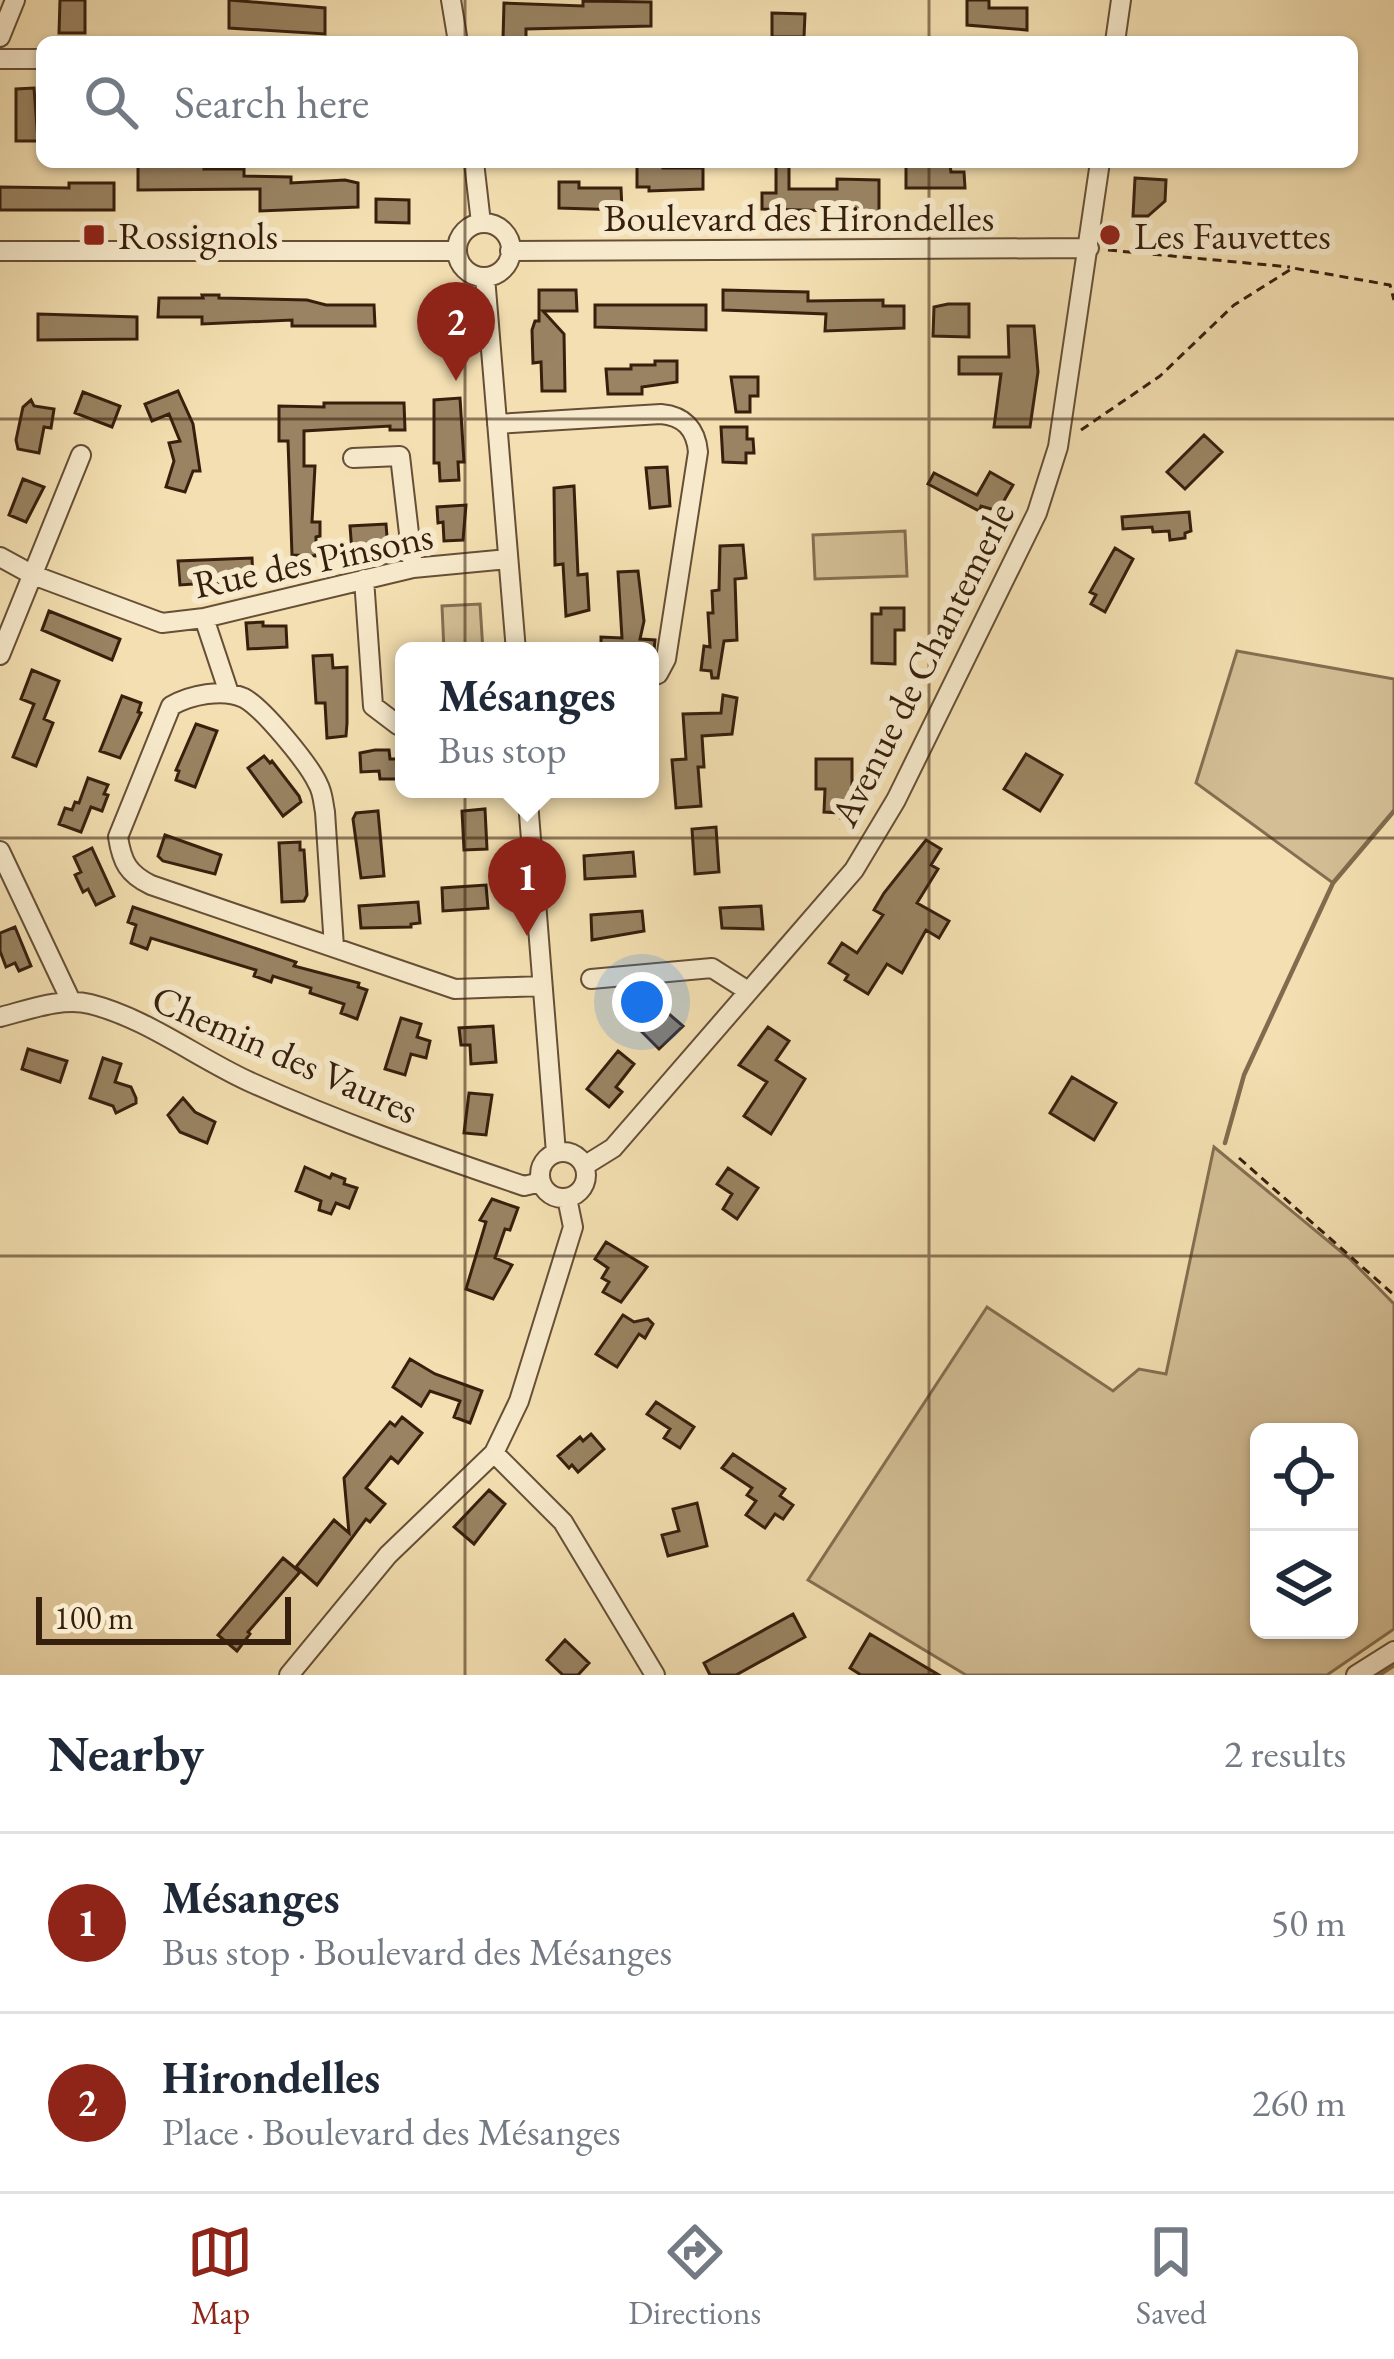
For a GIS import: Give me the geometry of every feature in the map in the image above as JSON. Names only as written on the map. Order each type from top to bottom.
[{"type":"street","points":[[0,37],[15,0]]},
{"type":"street","points":[[451,0],[457,36]]},
{"type":"street","points":[[1116,36],[1121,0]]},
{"type":"street","points":[[0,59],[36,59]]},
{"type":"street","points":[[475,168],[482,223]]},
{"type":"street","name":"Avenue de Chantemerle","points":[[584,1166],[613,1148],[854,870],[896,800],[1037,513],[1060,435],[1099,168]]},
{"type":"street","points":[[482,223],[505,234],[510,251],[500,272],[485,277],[469,273],[457,251],[466,229],[482,223]]},
{"type":"street","name":"Boulevard des Hirondelles","points":[[510,251],[1089,248]]},
{"type":"street","points":[[0,251],[457,251]]},
{"type":"street","points":[[485,277],[514,642]]},
{"type":"street","points":[[497,424],[661,414],[684,420],[691,429],[698,452],[666,659],[659,672]]},
{"type":"street","points":[[0,656],[81,455]]},
{"type":"street","points":[[352,458],[400,456],[413,568]]},
{"type":"street","name":"Rue des Pinsons","points":[[0,556],[33,575],[162,623],[204,618],[413,568],[508,559]]},
{"type":"street","points":[[364,579],[373,706],[395,723]]},
{"type":"street","points":[[204,618],[229,693]]},
{"type":"street","points":[[334,947],[322,790],[312,771],[248,700],[229,693],[185,698],[171,706],[118,837],[121,858],[133,876],[151,885],[454,989],[542,986]]},
{"type":"street","points":[[527,798],[556,1153]]},
{"type":"street","points":[[0,851],[71,1001],[0,1017]]},
{"type":"street","points":[[591,979],[712,968],[748,991]]},
{"type":"street","name":"Chemin des Vaures","points":[[71,1001],[114,1012],[245,1080],[382,1138],[524,1186],[542,1182]]},
{"type":"street","points":[[556,1153],[569,1153],[584,1166],[583,1186],[567,1198],[548,1193],[542,1182],[544,1162],[556,1153]]},
{"type":"street","points":[[289,1675],[388,1555],[494,1453],[519,1401],[573,1227],[567,1198]]},
{"type":"street","points":[[494,1453],[563,1522],[655,1675]]},
{"type":"street","points":[[1356,1675],[1394,1651]]},
{"type":"path","points":[[1089,248],[1293,268],[1390,285],[1394,300]]},
{"type":"path","points":[[1060,435],[1083,429],[1114,410],[1160,376],[1234,305],[1293,268]]},
{"type":"path","points":[[1239,1158],[1394,1295]]},
{"type":"shaded area","points":[[905,531],[907,576],[815,579],[813,535]]},
{"type":"shaded area","points":[[480,604],[482,642],[444,642],[442,606]]},
{"type":"shaded area","points":[[1237,651],[1394,679],[1394,811],[1333,883],[1196,783]]},
{"type":"shaded area","points":[[1214,1147],[1350,1259],[1394,1304],[1394,1629],[1327,1675],[966,1675],[808,1580],[987,1307],[1113,1391],[1139,1369],[1166,1374]]},
{"type":"building","points":[[60,0],[85,0],[85,33],[59,33]]},
{"type":"building","points":[[229,0],[325,8],[325,34],[229,28]]},
{"type":"building","points":[[967,0],[989,0],[989,8],[1027,8],[1027,30],[967,25]]},
{"type":"building","points":[[583,1],[651,2],[651,26],[526,29],[526,36],[503,36],[504,3],[583,6]]},
{"type":"building","points":[[772,13],[805,14],[804,36],[772,36]]},
{"type":"building","points":[[34,88],[36,141],[16,141],[16,89]]},
{"type":"building","points":[[138,168],[244,169],[244,176],[291,177],[291,183],[358,183],[358,207],[260,211],[260,189],[138,190]]},
{"type":"building","points":[[637,168],[703,168],[703,189],[649,191],[649,187],[637,187]]},
{"type":"building","points":[[776,168],[789,168],[789,189],[837,189],[837,179],[879,180],[879,212],[762,209],[762,193],[776,193]]},
{"type":"building","points":[[906,168],[964,172],[965,188],[906,188]]},
{"type":"building","points":[[1135,178],[1166,180],[1165,201],[1148,216],[1133,216]]},
{"type":"building","points":[[559,182],[579,182],[579,188],[621,188],[622,210],[559,208]]},
{"type":"building","points":[[69,183],[114,183],[114,210],[0,210],[0,187],[69,188]]},
{"type":"building","points":[[376,199],[409,200],[409,223],[376,222]]},
{"type":"building","points":[[539,290],[576,290],[577,311],[543,311],[564,334],[565,391],[542,391],[541,362],[533,363],[532,330],[539,321]]},
{"type":"building","points":[[723,290],[808,292],[808,301],[883,300],[883,306],[904,306],[904,328],[825,331],[826,314],[723,310]]},
{"type":"building","points":[[202,295],[374,305],[375,326],[292,326],[292,320],[202,324],[202,317],[158,317],[159,298]]},
{"type":"building","points":[[969,304],[969,337],[933,336],[934,307]]},
{"type":"building","points":[[595,305],[706,305],[706,330],[595,327]]},
{"type":"building","points":[[38,314],[137,317],[137,339],[38,340]]},
{"type":"building","points":[[1008,326],[1034,326],[1038,372],[1030,427],[994,427],[1001,374],[959,374],[959,357],[1009,357]]},
{"type":"building","points":[[655,361],[677,361],[677,382],[642,387],[642,394],[608,394],[606,369],[631,369],[631,365],[655,365]]},
{"type":"building","points":[[731,377],[758,377],[758,396],[750,396],[750,412],[736,412]]},
{"type":"building","points":[[178,391],[193,424],[200,471],[193,471],[185,492],[166,487],[174,461],[169,443],[180,441],[169,414],[152,421],[145,404]]},
{"type":"building","points":[[83,392],[120,406],[112,427],[75,413]]},
{"type":"building","points":[[460,398],[464,462],[458,462],[459,480],[440,481],[439,463],[434,463],[434,400]]},
{"type":"building","points":[[31,400],[34,406],[54,409],[51,428],[44,427],[39,453],[18,449],[16,440],[23,407]]},
{"type":"building","points":[[324,403],[404,403],[405,430],[390,430],[390,426],[304,431],[304,466],[315,466],[312,522],[320,522],[320,536],[316,537],[316,556],[292,555],[288,441],[279,441],[279,406],[324,407]]},
{"type":"building","points":[[721,427],[747,427],[754,453],[746,453],[746,463],[723,462]]},
{"type":"building","points":[[1204,435],[1222,452],[1185,489],[1167,472]]},
{"type":"building","points":[[667,467],[670,506],[650,508],[646,468]]},
{"type":"building","points":[[990,472],[1013,485],[998,511],[981,506],[979,511],[928,484],[934,473],[977,495]]},
{"type":"building","points":[[23,479],[44,487],[26,522],[9,515]]},
{"type":"building","points":[[574,486],[578,575],[587,574],[589,610],[566,616],[563,564],[555,565],[554,488]]},
{"type":"building","points":[[466,505],[463,540],[444,541],[437,507]]},
{"type":"building","points":[[1189,512],[1191,531],[1185,538],[1170,540],[1169,531],[1153,532],[1152,527],[1123,529],[1122,517]]},
{"type":"building","points":[[386,524],[388,549],[352,552],[350,526]]},
{"type":"building","points":[[743,545],[746,578],[735,579],[737,640],[724,641],[718,678],[712,678],[711,671],[701,670],[704,646],[710,647],[712,591],[719,590],[720,546]]},
{"type":"building","points":[[1115,548],[1133,559],[1105,612],[1091,604],[1096,595],[1090,592]]},
{"type":"building","points":[[252,558],[253,580],[180,585],[178,561]]},
{"type":"building","points":[[638,571],[644,621],[640,639],[655,642],[601,642],[601,637],[622,638],[618,572]]},
{"type":"building","points":[[881,608],[904,608],[904,630],[895,630],[895,664],[872,663],[872,614],[881,614]]},
{"type":"building","points":[[49,611],[120,639],[112,660],[42,630]]},
{"type":"building","points":[[263,622],[263,626],[286,626],[287,647],[248,649],[246,623]]},
{"type":"building","points":[[332,655],[333,668],[347,667],[347,723],[346,736],[327,738],[325,703],[316,703],[313,656]]},
{"type":"building","points":[[32,670],[59,681],[44,719],[53,723],[36,766],[13,757],[34,704],[21,699]]},
{"type":"building","points":[[723,695],[737,698],[732,734],[702,736],[701,806],[676,808],[672,760],[686,759],[683,714],[721,713]]},
{"type":"building","points":[[122,696],[141,703],[141,713],[120,758],[100,751]]},
{"type":"building","points":[[196,724],[217,731],[195,787],[176,780],[176,770]]},
{"type":"building","points":[[389,750],[390,759],[395,759],[395,779],[380,779],[379,771],[361,772],[360,753]]},
{"type":"building","points":[[1026,754],[1062,775],[1040,811],[1004,789]]},
{"type":"building","points":[[264,756],[301,802],[283,816],[248,768]]},
{"type":"building","points":[[816,759],[852,759],[852,798],[861,798],[861,818],[824,812],[825,789],[816,789]]},
{"type":"building","points":[[88,778],[108,785],[104,794],[108,795],[102,811],[91,807],[81,832],[59,824],[65,808],[72,810],[79,803]]},
{"type":"building","points":[[485,809],[487,849],[464,850],[462,811]]},
{"type":"building","points":[[378,811],[384,876],[361,878],[353,819],[356,813]]},
{"type":"building","points":[[716,827],[719,872],[695,874],[692,829]]},
{"type":"building","points":[[165,835],[221,855],[215,874],[163,861],[158,856]]},
{"type":"building","points":[[926,840],[941,849],[931,865],[938,869],[917,903],[949,921],[939,938],[926,930],[902,973],[887,964],[868,994],[829,963],[842,943],[857,953],[883,915],[874,910],[884,893]]},
{"type":"building","points":[[300,842],[307,895],[304,901],[282,902],[279,843]]},
{"type":"building","points":[[92,848],[114,896],[96,905],[75,875],[81,872],[74,857]]},
{"type":"building","points":[[633,852],[635,876],[585,879],[584,856]]},
{"type":"building","points":[[486,885],[488,908],[443,911],[442,888]]},
{"type":"building","points":[[418,902],[420,923],[361,928],[359,906]]},
{"type":"building","points":[[761,906],[763,929],[722,928],[720,908]]},
{"type":"building","points":[[133,907],[296,962],[294,966],[359,983],[358,987],[367,990],[357,1019],[341,1013],[344,1004],[310,993],[311,988],[273,976],[271,982],[254,976],[256,970],[151,938],[147,949],[131,943],[136,925],[128,922]]},
{"type":"building","points":[[642,911],[644,931],[592,940],[591,915]]},
{"type":"building","points":[[15,927],[31,966],[19,971],[15,963],[6,967],[0,951],[0,933]]},
{"type":"building","points":[[662,1008],[683,1026],[659,1049],[642,1032]]},
{"type":"building","points":[[401,1018],[421,1024],[417,1037],[430,1041],[426,1058],[411,1054],[405,1075],[385,1069]]},
{"type":"building","points":[[493,1026],[496,1062],[471,1064],[470,1045],[461,1045],[459,1028]]},
{"type":"building","points":[[768,1027],[789,1041],[776,1060],[805,1079],[771,1134],[744,1116],[767,1082],[739,1065]]},
{"type":"building","points":[[28,1049],[67,1061],[60,1082],[22,1069]]},
{"type":"building","points":[[618,1051],[634,1064],[616,1087],[622,1092],[609,1107],[587,1089]]},
{"type":"building","points":[[103,1058],[121,1064],[115,1082],[131,1087],[136,1098],[136,1103],[116,1113],[113,1106],[90,1098]]},
{"type":"building","points":[[1072,1077],[1116,1103],[1094,1140],[1050,1113]]},
{"type":"building","points":[[469,1093],[492,1095],[486,1135],[464,1133]]},
{"type":"building","points":[[183,1098],[195,1112],[215,1122],[207,1143],[180,1132],[168,1115]]},
{"type":"building","points":[[305,1167],[345,1179],[344,1184],[357,1188],[349,1208],[336,1203],[331,1214],[319,1210],[321,1201],[296,1191]]},
{"type":"building","points":[[728,1168],[758,1188],[737,1219],[723,1209],[732,1194],[717,1184]]},
{"type":"building","points":[[492,1199],[518,1208],[495,1258],[512,1265],[493,1299],[466,1289],[486,1222],[480,1220]]},
{"type":"building","points":[[606,1242],[647,1267],[621,1302],[603,1292],[609,1282],[602,1278],[608,1268],[595,1259]]},
{"type":"building","points":[[623,1315],[653,1324],[645,1338],[639,1334],[617,1367],[596,1354]]},
{"type":"building","points":[[410,1359],[482,1391],[470,1423],[454,1417],[460,1401],[430,1391],[421,1406],[393,1387]]},
{"type":"building","points":[[656,1402],[694,1427],[680,1448],[664,1438],[670,1429],[647,1414]]},
{"type":"building","points":[[402,1417],[422,1433],[398,1463],[391,1457],[366,1488],[385,1504],[370,1522],[366,1519],[317,1585],[296,1567],[334,1520],[349,1533],[344,1478],[390,1422],[395,1426]]},
{"type":"building","points":[[591,1434],[604,1449],[578,1472],[572,1465],[569,1468],[558,1456],[580,1437],[583,1441]]},
{"type":"building","points":[[733,1454],[785,1489],[780,1496],[793,1505],[783,1519],[775,1514],[765,1528],[746,1515],[756,1501],[747,1495],[752,1488],[722,1468]]},
{"type":"building","points":[[489,1490],[505,1504],[474,1544],[454,1527]]},
{"type":"building","points":[[697,1503],[707,1546],[668,1556],[662,1535],[679,1531],[673,1509]]},
{"type":"building","points":[[283,1558],[300,1572],[237,1651],[218,1635]]},
{"type":"building","points":[[793,1614],[805,1637],[736,1675],[710,1675],[704,1663]]},
{"type":"building","points":[[870,1634],[939,1675],[861,1675],[850,1668]]},
{"type":"building","points":[[565,1640],[589,1663],[578,1675],[563,1675],[547,1660]]},
{"type":"waterway","points":[[1225,1143],[1244,1075],[1333,883],[1394,811]]},
{"type":"waterway","points":[[1379,1675],[1394,1665]]},
{"type":"place","name":"Rossignols","points":[[94,235]]},
{"type":"place","name":"Les Fauvettes","points":[[1110,235]]},
{"type":"place","name":"Hirondelles","points":[[456,381]]},
{"type":"place","name":"Mésanges","points":[[527,936]]}]
